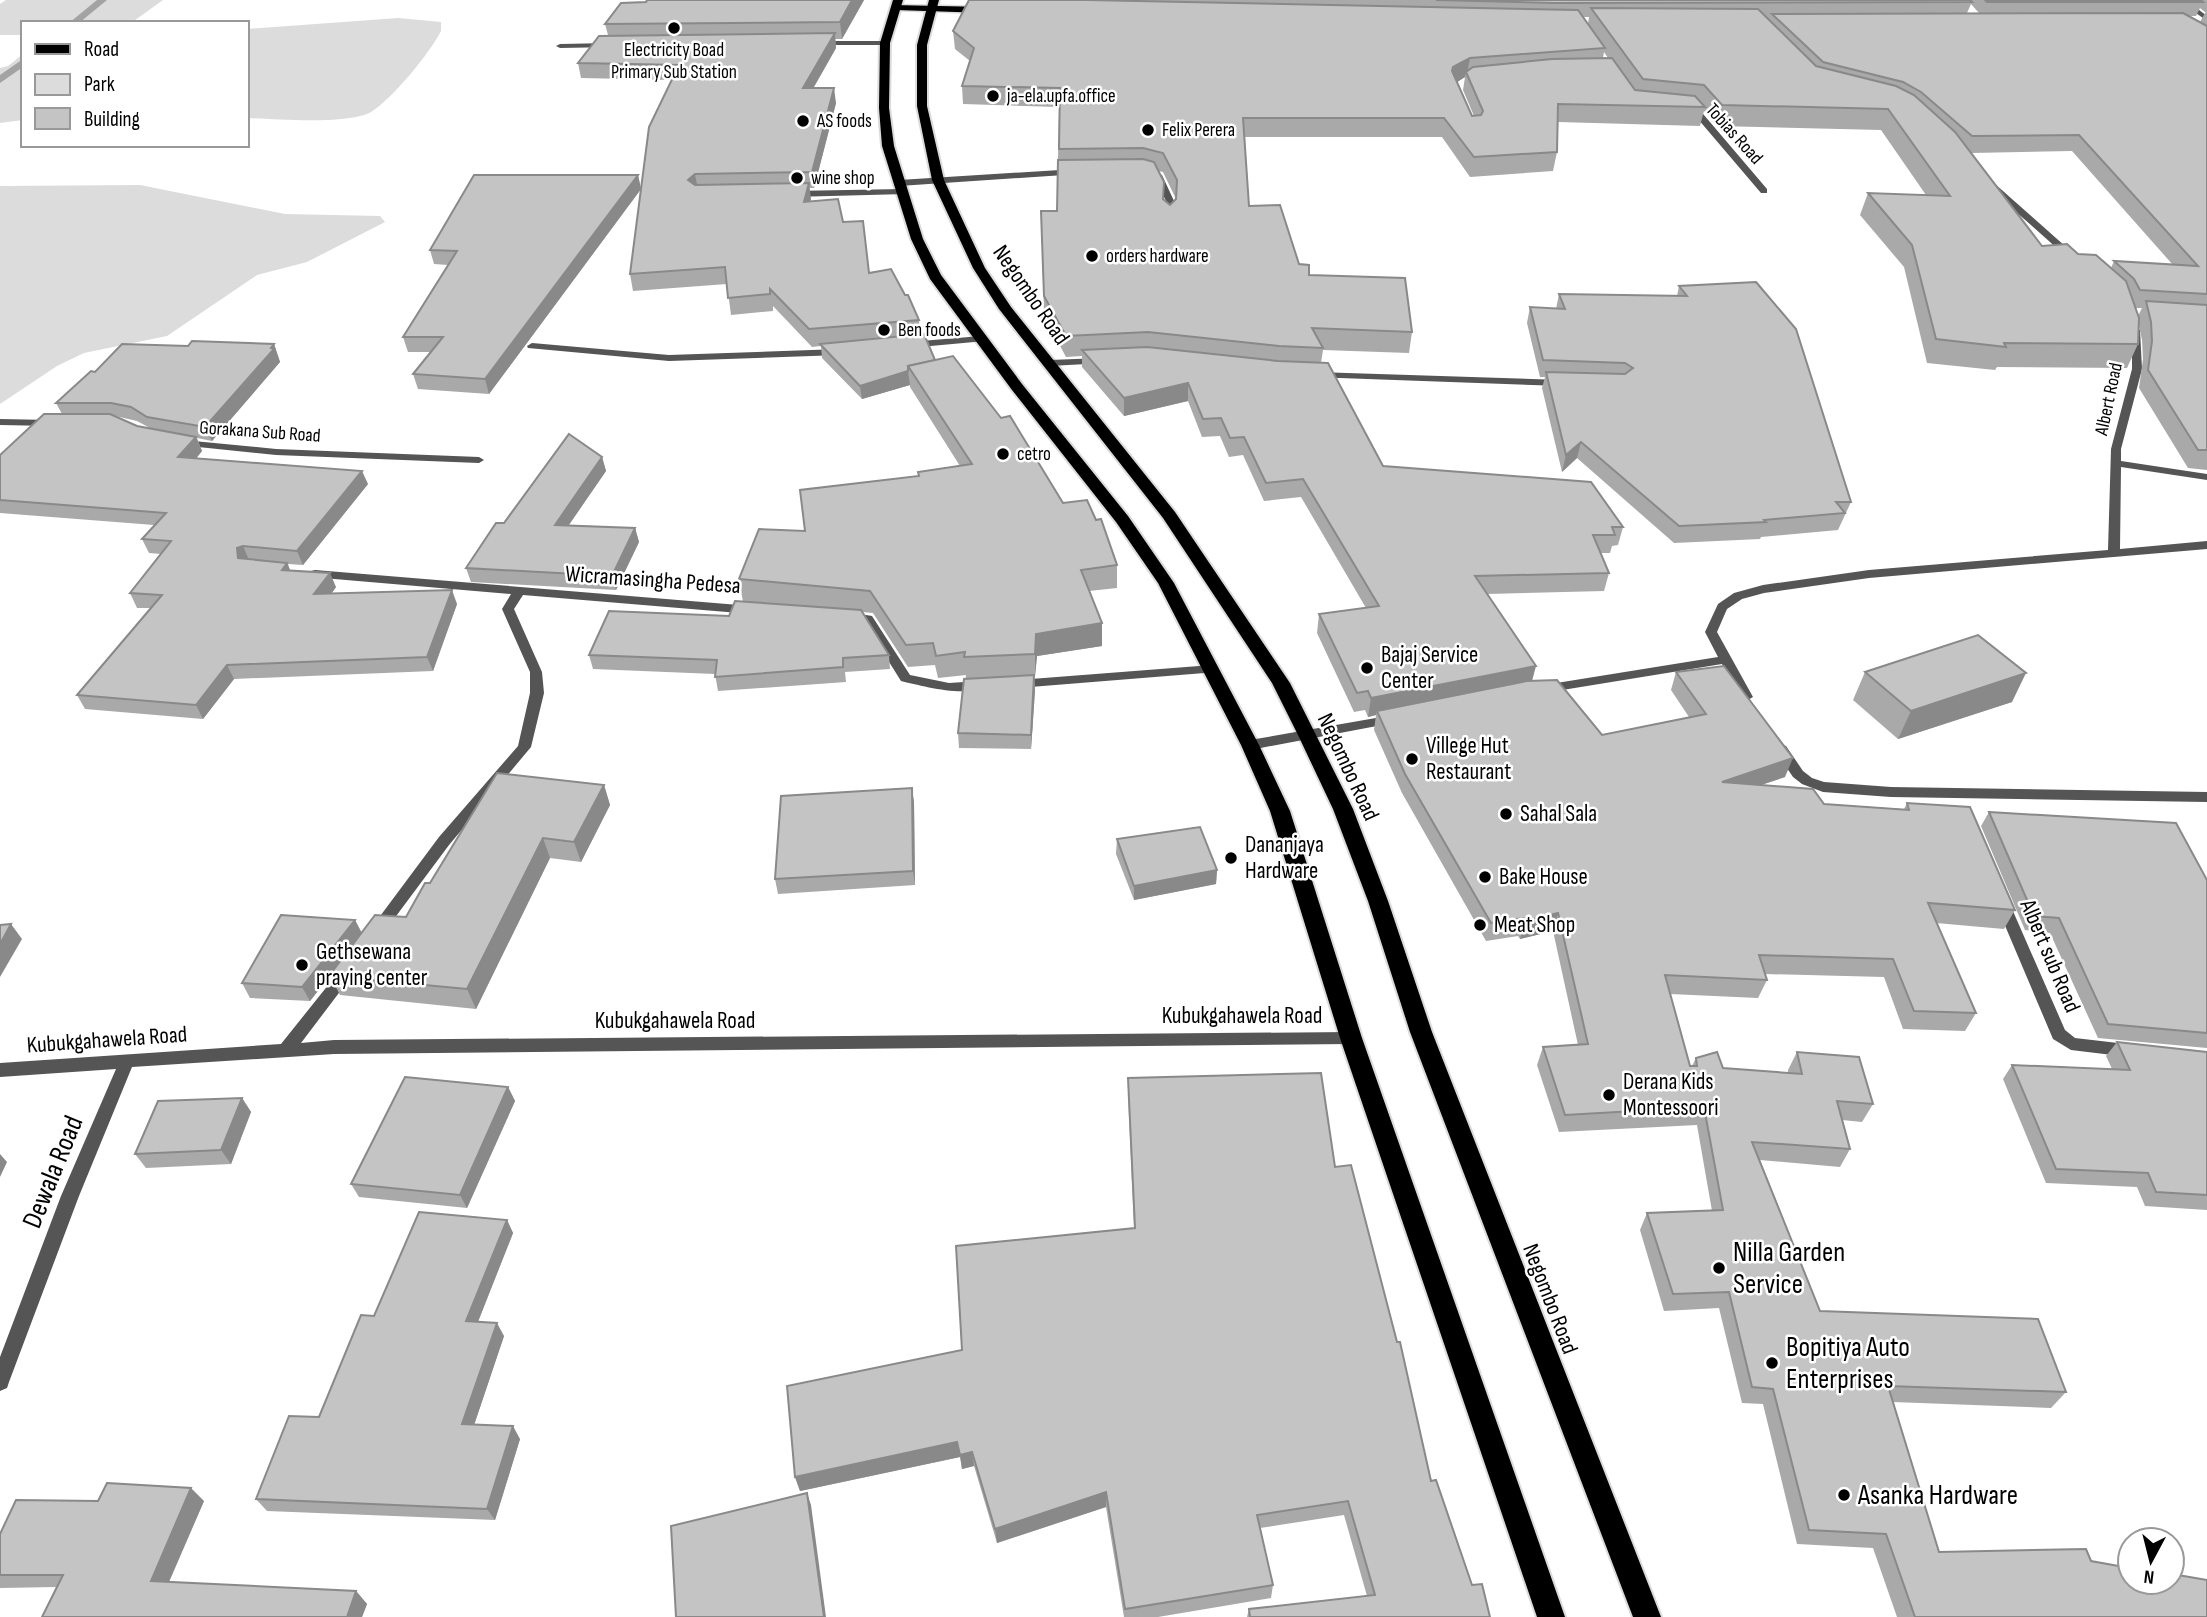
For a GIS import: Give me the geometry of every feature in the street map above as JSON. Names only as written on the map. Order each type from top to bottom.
[{"type":"highway","points":[[897,3],[885,43],[884,108],[888,146],[917,239],[935,276],[1122,519],[1166,583],[1250,745],[1280,811],[1350,1038],[1551,1617]]},
{"type":"highway","name":"Negombo Road","points":[[932,4],[922,45],[922,106],[938,180],[979,268],[1169,515],[1281,683],[1307,735],[1343,809],[1378,901],[1421,1032],[1647,1617]]},
{"type":"main road","points":[[897,3],[997,11]]},
{"type":"main road","points":[[2194,23],[2207,21]]},
{"type":"street","points":[[2182,0],[2207,21]]},
{"type":"street","points":[[806,43],[885,43]]},
{"type":"street","points":[[560,46],[614,45]]},
{"type":"street","name":"Tobias Road","points":[[1678,107],[1695,110],[1764,191]]},
{"type":"street","points":[[780,194],[901,188],[938,180],[1084,172]]},
{"type":"street","points":[[1143,173],[1158,177],[1170,201],[1169,219]]},
{"type":"street","points":[[1987,181],[2076,260]]},
{"type":"street","name":"Albert Road","points":[[2114,554],[2116,449],[2137,369],[2135,321]]},
{"type":"street","points":[[899,346],[932,341],[981,339]]},
{"type":"street","points":[[532,346],[669,358],[849,351]]},
{"type":"street","points":[[1050,363],[1119,360]]},
{"type":"street","points":[[1304,374],[1568,383]]},
{"type":"street","points":[[0,422],[62,423]]},
{"type":"street","name":"Gorakana Sub Road","points":[[174,441],[276,452],[479,460]]},
{"type":"street","points":[[2116,463],[2207,477]]},
{"type":"street","points":[[1757,714],[1724,660],[1711,632],[1722,607],[1738,596],[1763,589],[1869,574],[2207,545]]},
{"type":"street","name":"Wicramasingha Pedesa","points":[[301,573],[761,611]]},
{"type":"street","points":[[286,1050],[444,841],[524,747],[537,693],[536,672],[508,609],[518,593]]},
{"type":"street","points":[[839,615],[868,619],[906,678],[949,687],[1212,669]]},
{"type":"street","points":[[1535,691],[1724,660]]},
{"type":"street","points":[[1250,745],[1412,716]]},
{"type":"street","points":[[1770,734],[1798,774],[1823,787],[1957,793],[2207,797]]},
{"type":"street","points":[[1957,793],[1964,813]]},
{"type":"street","name":"Albert sub Road","points":[[1995,886],[2059,1034],[2071,1044],[2139,1051]]},
{"type":"street","name":"Kubukgahawela Road","points":[[0,1070],[348,1047],[1350,1038]]},
{"type":"street","name":"Dewala Road","points":[[0,1382],[70,1196],[127,1061]]},
{"type":"green space","points":[[6,0],[163,0],[134,21],[21,21],[21,35],[0,35],[0,4]]},
{"type":"green space","points":[[398,18],[441,22],[441,31],[428,51],[410,75],[380,106],[360,116],[329,120],[248,118],[248,29]]},
{"type":"green space","points":[[21,56],[21,120],[0,123],[0,68],[8,66]]},
{"type":"green space","points":[[140,185],[285,214],[380,216],[385,222],[307,262],[257,275],[167,336],[84,353],[57,366],[0,404],[0,186]]},
{"type":"building","points":[[647,0],[852,0],[840,22],[605,24],[621,3]]},
{"type":"building","points":[[969,0],[1578,10],[1605,48],[1470,58],[1453,67],[1452,71],[1472,116],[1481,115],[1483,111],[1466,72],[1473,67],[1552,59],[1612,58],[1635,90],[1695,96],[1705,107],[1558,104],[1557,152],[1474,157],[1444,118],[1243,118],[1249,206],[1280,205],[1299,264],[1309,265],[1309,275],[1405,278],[1412,332],[1312,328],[1323,348],[1148,332],[1066,336],[1044,296],[1041,211],[1057,211],[1058,160],[1143,159],[1154,162],[1164,182],[1163,199],[1170,205],[1176,199],[1177,180],[1163,153],[1143,148],[1059,149],[1060,88],[962,86],[974,48],[953,31]]},
{"type":"building","points":[[1436,0],[1970,0],[1972,2],[1554,3]]},
{"type":"building","points":[[1985,0],[2201,0],[2203,2],[1987,2]]},
{"type":"building","points":[[1591,8],[1758,9],[1816,66],[1896,86],[1914,95],[1955,132],[2042,246],[2067,244],[2078,254],[2096,255],[2126,281],[2139,318],[2138,344],[2004,343],[2006,347],[1936,339],[1912,245],[1868,193],[1950,196],[1888,109],[1722,105],[1704,85],[1643,79]]},
{"type":"building","points":[[2183,13],[2207,26],[2207,294],[2140,290],[2134,279],[2114,261],[2198,266],[2079,135],[1972,136],[1921,92],[1903,82],[1823,62],[1772,14]]},
{"type":"building","points":[[835,33],[803,88],[834,88],[812,172],[695,174],[688,180],[695,185],[809,183],[804,202],[838,199],[843,222],[863,221],[869,273],[891,269],[905,295],[908,295],[919,320],[809,329],[770,289],[770,294],[728,298],[725,267],[630,274],[649,127],[679,65],[578,63],[599,36]]},
{"type":"building","points":[[474,175],[638,175],[485,379],[413,374],[443,337],[403,337],[457,251],[430,250]]},
{"type":"building","points":[[1756,282],[1796,329],[1851,502],[1836,502],[1845,513],[1764,520],[1766,522],[1679,526],[1581,442],[1566,455],[1546,372],[1625,374],[1633,368],[1625,363],[1543,360],[1530,307],[1565,309],[1559,294],[1687,296],[1679,286]]},
{"type":"building","points":[[2146,301],[2207,305],[2207,450],[2198,450],[2148,370],[2152,341]]},
{"type":"building","points":[[924,334],[935,360],[908,366],[908,371],[860,386],[820,344]]},
{"type":"building","points":[[192,341],[274,344],[271,348],[274,349],[205,427],[147,417],[131,407],[111,403],[56,403],[91,371],[95,372],[122,344],[188,346]]},
{"type":"building","points":[[1147,347],[1278,361],[1328,363],[1383,466],[1591,482],[1623,527],[1612,527],[1615,535],[1593,535],[1609,573],[1475,576],[1536,666],[1371,698],[1368,691],[1357,693],[1319,614],[1379,606],[1303,479],[1266,483],[1244,437],[1230,438],[1221,418],[1203,419],[1188,383],[1124,398],[1082,350]]},
{"type":"building","points":[[953,356],[1001,418],[1010,416],[1063,503],[1087,500],[1096,520],[1101,519],[1117,565],[1081,570],[1102,623],[1036,634],[1035,654],[964,657],[965,652],[936,656],[933,643],[906,645],[870,591],[739,579],[759,529],[805,531],[800,490],[919,476],[918,472],[972,464],[908,366]]},
{"type":"building","points":[[44,414],[110,414],[137,426],[196,437],[178,457],[362,471],[297,551],[243,546],[237,548],[238,558],[287,563],[282,570],[330,573],[314,594],[452,590],[427,657],[227,665],[196,705],[77,695],[162,595],[130,593],[171,541],[142,539],[166,513],[0,500],[0,455]]},
{"type":"building","points":[[569,434],[602,457],[555,525],[635,528],[612,576],[466,568],[496,523],[504,523]]},
{"type":"building","points":[[735,601],[861,610],[889,655],[843,658],[843,667],[715,677],[717,660],[589,655],[609,611],[729,616]]},
{"type":"building","points":[[1978,635],[2026,673],[1911,711],[1865,672]]},
{"type":"building","points":[[1724,666],[1793,758],[1722,782],[1813,789],[1824,804],[1909,810],[1907,803],[1970,807],[2015,910],[1928,903],[1976,1013],[1914,1011],[1893,959],[1759,955],[1767,980],[1665,975],[1690,1066],[1697,1066],[1696,1058],[1717,1052],[1723,1068],[1802,1074],[1797,1052],[1859,1057],[1873,1104],[1837,1101],[1850,1149],[1752,1142],[1820,1311],[2038,1319],[2066,1392],[1888,1386],[1939,1552],[2086,1549],[2091,1561],[2116,1565],[2116,1596],[2186,1596],[2186,1576],[2207,1580],[2207,1617],[1915,1617],[1886,1534],[1809,1530],[1773,1389],[1752,1387],[1729,1292],[1673,1294],[1647,1213],[1723,1210],[1704,1107],[1565,1115],[1543,1047],[1588,1044],[1558,913],[1525,921],[1523,918],[1491,923],[1405,774],[1377,711],[1527,681],[1557,680],[1602,735],[1706,714],[1676,672]]},
{"type":"building","points":[[1034,675],[1031,735],[958,733],[964,679]]},
{"type":"building","points":[[497,773],[604,785],[574,842],[543,838],[467,989],[329,976],[375,915],[406,917],[425,883],[430,883]]},
{"type":"building","points":[[912,788],[913,871],[775,879],[781,796]]},
{"type":"building","points":[[1989,812],[2176,823],[2207,880],[2207,1033],[2108,1024],[2059,918],[2034,916]]},
{"type":"building","points":[[1200,827],[1217,870],[1134,886],[1117,839]]},
{"type":"building","points":[[281,915],[355,920],[302,987],[242,983]]},
{"type":"building","points":[[11,924],[0,944],[0,925]]},
{"type":"building","points":[[2117,1042],[2207,1052],[2207,1195],[2156,1192],[2148,1173],[2056,1169],[2012,1065],[2130,1070]]},
{"type":"building","points":[[1321,1073],[1335,1167],[1351,1165],[1397,1342],[1400,1342],[1431,1481],[1436,1480],[1472,1585],[1482,1584],[1490,1617],[1250,1617],[1249,1609],[1375,1595],[1348,1501],[1257,1515],[1273,1585],[1125,1609],[1106,1492],[995,1529],[972,1452],[960,1455],[957,1442],[795,1477],[787,1386],[962,1350],[956,1246],[1135,1228],[1128,1078]]},
{"type":"building","points":[[405,1077],[508,1087],[460,1195],[351,1184]]},
{"type":"building","points":[[242,1098],[221,1150],[135,1154],[158,1101]]},
{"type":"building","points":[[419,1212],[507,1220],[466,1321],[497,1323],[462,1424],[513,1426],[487,1509],[256,1499],[289,1416],[319,1417],[361,1315],[374,1316]]},
{"type":"building","points":[[107,1483],[191,1488],[151,1581],[356,1591],[347,1617],[42,1617],[63,1575],[0,1575],[0,1534],[16,1500],[98,1501]]},
{"type":"building","points":[[807,1493],[824,1617],[676,1617],[671,1526]]},
{"type":"waterway","points":[[76,21],[103,0]]},
{"type":"waterway","points":[[0,80],[21,64]]},
{"type":"place","name":"Electricity Boad Primary Sub Station","points":[[674,28]]},
{"type":"place","name":"ja-ela.upfa.office","points":[[993,96]]},
{"type":"place","name":"AS foods","points":[[803,121]]},
{"type":"place","name":"Felix Perera","points":[[1148,130]]},
{"type":"place","name":"wine shop","points":[[797,178]]},
{"type":"place","name":"orders hardware","points":[[1092,256]]},
{"type":"place","name":"Ben foods","points":[[884,330]]},
{"type":"place","name":"cetro","points":[[1003,454]]},
{"type":"place","name":"Bajaj Service Center","points":[[1367,668]]},
{"type":"place","name":"Villege Hut Restaurant","points":[[1412,759]]},
{"type":"place","name":"Sahal Sala","points":[[1506,814]]},
{"type":"place","name":"Dananjaya Hardware","points":[[1231,858]]},
{"type":"place","name":"Bake House","points":[[1485,877]]},
{"type":"place","name":"Meat Shop","points":[[1480,925]]},
{"type":"place","name":"Gethsewana praying center","points":[[302,965]]},
{"type":"place","name":"Derana Kids Montessoori","points":[[1609,1095]]},
{"type":"place","name":"Nilla Garden Service","points":[[1719,1268]]},
{"type":"place","name":"Bopitiya Auto Enterprises","points":[[1772,1363]]},
{"type":"place","name":"Asanka Hardware","points":[[1844,1495]]}]
